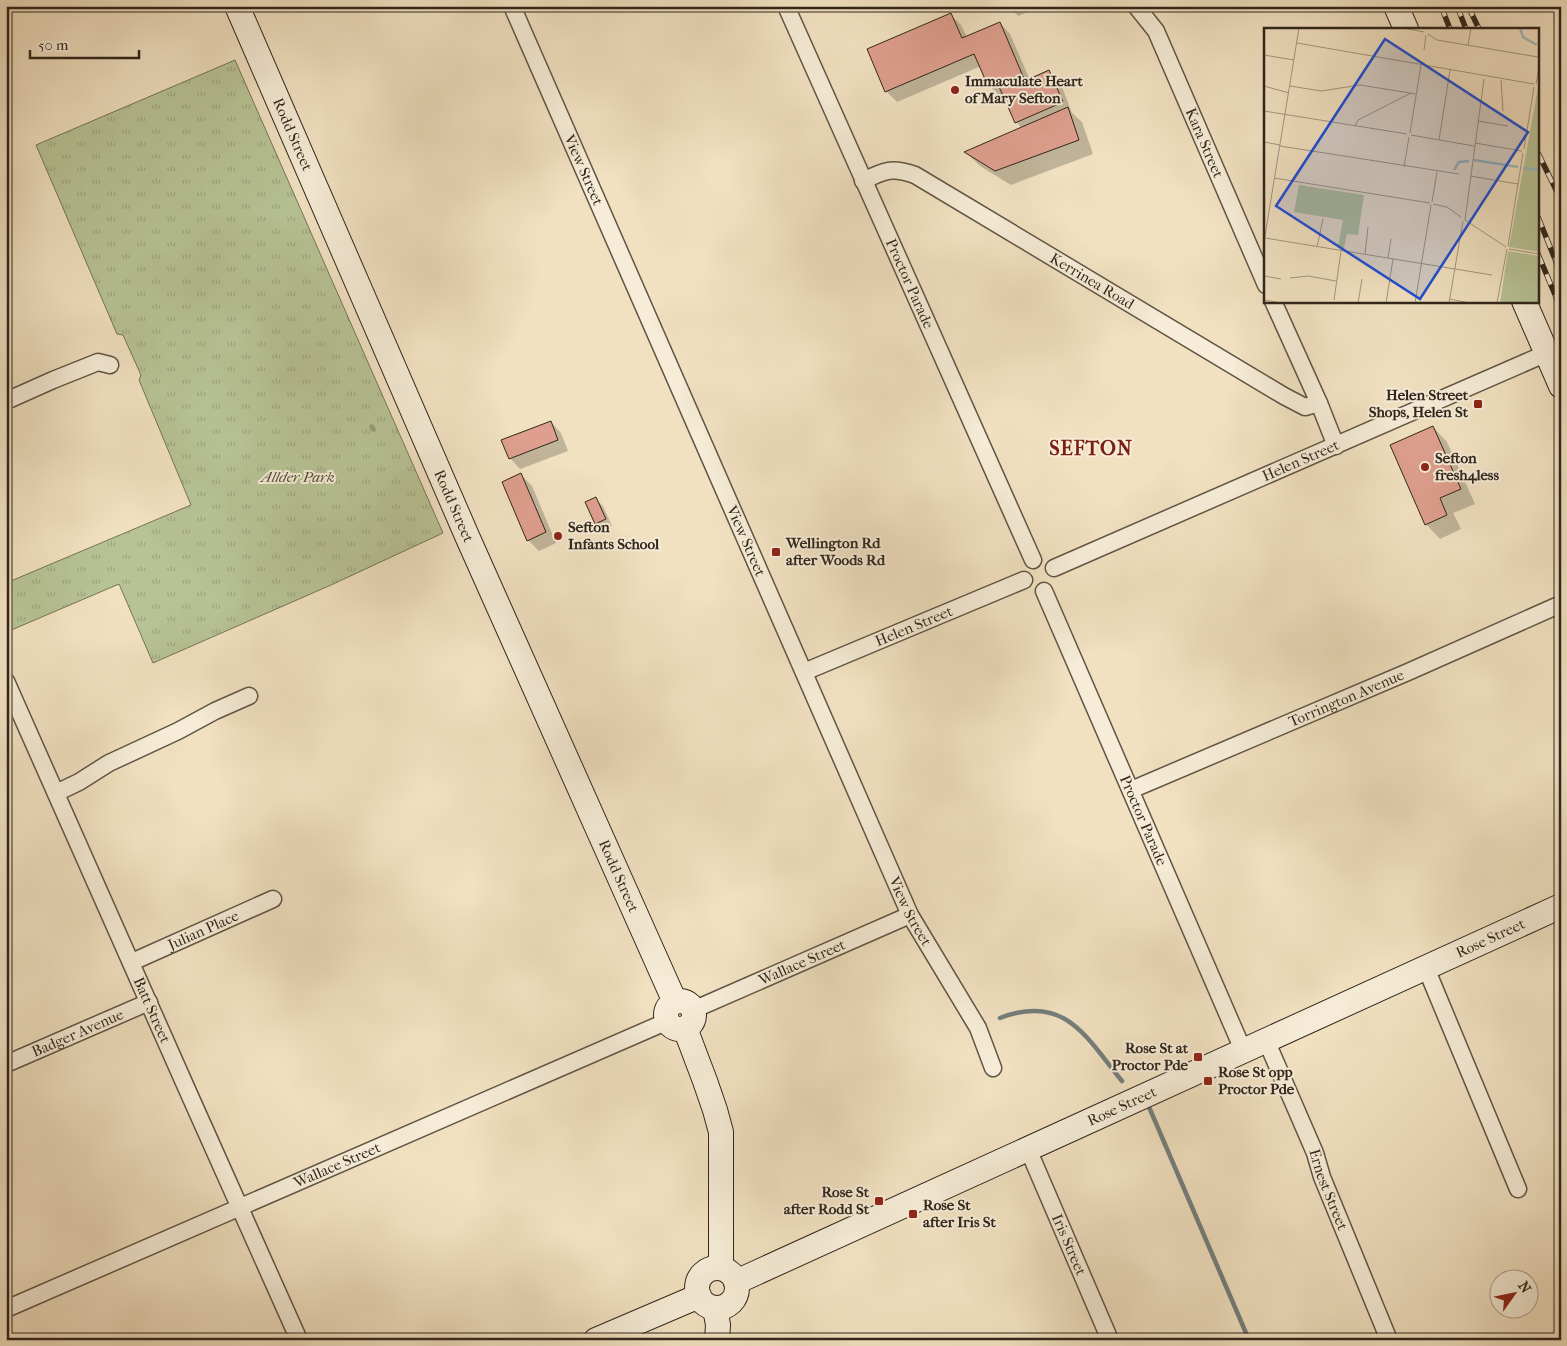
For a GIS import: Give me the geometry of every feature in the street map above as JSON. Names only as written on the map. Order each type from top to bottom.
[{"type":"street","name":"Rodd Street","points":[[237,6],[471,545],[680,1016],[706,1081],[721,1132],[721,1258],[727,1275]]},
{"type":"street","name":"View Street","points":[[512,6],[910,915],[978,1028],[993,1068]]},
{"type":"street","name":"Proctor Parade","points":[[786,6],[1033,560]]},
{"type":"street","name":"Kara Street","points":[[1136,6],[1156,31],[1264,279]]},
{"type":"street","points":[[1396,6],[1406,28]]},
{"type":"street","name":"Kerrinea Road","points":[[863,181],[881,172],[900,170],[915,175],[1284,396],[1305,407],[1319,403]]},
{"type":"street","points":[[1273,302],[1319,403],[1336,446]]},
{"type":"street","points":[[1524,302],[1561,386]]},
{"type":"street","name":"Helen Street","points":[[1054,568],[1547,354]]},
{"type":"street","points":[[6,401],[98,362],[110,365]]},
{"type":"street","points":[[1044,559],[1054,568],[1055,580],[1044,591],[1032,590],[1024,580],[1023,571],[1025,566],[1033,560],[1044,559]]},
{"type":"street","name":"Helen Street","points":[[804,672],[1024,580]]},
{"type":"street","name":"Proctor Parade","points":[[1044,591],[1243,1050]]},
{"type":"street","name":"Torrington Avenue","points":[[1131,790],[1408,672],[1561,604]]},
{"type":"street","name":"Batt Street","points":[[6,681],[239,1207],[300,1340]]},
{"type":"street","points":[[56,792],[79,782],[109,763],[178,732],[215,711],[249,696]]},
{"type":"street","name":"Julian Place","points":[[132,962],[273,899]]},
{"type":"street","name":"Rose Street","points":[[727,1275],[1028,1148],[1561,906]]},
{"type":"street","name":"Wallace Street","points":[[6,1309],[910,915]]},
{"type":"street","points":[[1426,968],[1518,1189]]},
{"type":"street","name":"Badger Avenue","points":[[6,1064],[149,1002]]},
{"type":"street","name":"Ernest Street","points":[[1266,1040],[1315,1152],[1322,1177],[1390,1340]]},
{"type":"street","name":"Iris Street","points":[[1028,1148],[1110,1340]]},
{"type":"street","points":[[596,1340],[707,1302],[727,1306],[732,1302],[737,1290],[727,1275],[711,1269],[700,1277],[697,1290],[707,1302],[718,1325],[717,1340]]},
{"type":"green space","name":"Allder Park","points":[[235,60],[443,533],[331,585],[153,663],[119,584],[9,631],[6,624],[6,583],[191,505],[139,380],[141,375],[123,335],[117,334],[36,145]]},
{"type":"building","points":[[951,13],[962,38],[1000,22],[1025,81],[1049,70],[1063,102],[1015,123],[997,82],[988,86],[974,54],[885,92],[867,49]]},
{"type":"building","points":[[1068,107],[1079,140],[995,171],[964,152]]},
{"type":"building","points":[[551,421],[558,440],[509,459],[501,440]]},
{"type":"building","name":"Sefton fresh4less","points":[[1433,426],[1461,489],[1440,498],[1447,515],[1425,525],[1390,445]]},
{"type":"building","points":[[521,473],[546,532],[527,541],[502,482]]},
{"type":"building","points":[[596,497],[606,519],[595,524],[585,502]]},
{"type":"waterway","points":[[1000,1018],[1022,1012],[1041,1011],[1058,1015],[1085,1035],[1122,1081]]},
{"type":"waterway","points":[[1149,1107],[1249,1340]]},
{"type":"railway","points":[[1441,6],[1450,28]]},
{"type":"railway","points":[[1457,6],[1466,28]]},
{"type":"railway","points":[[1468,6],[1479,28]]},
{"type":"railway","points":[[1540,157],[1561,200]]},
{"type":"railway","points":[[1540,222],[1561,274]]},
{"type":"railway","points":[[1540,259],[1561,309]]},
{"type":"place","name":"Immaculate Heart of Mary Sefton","points":[[955,90]]},
{"type":"place","name":"Helen Street Shops, Helen St","points":[[1478,404]]},
{"type":"place","name":"Sefton fresh4less","points":[[1425,467]]},
{"type":"place","name":"Sefton Infants School","points":[[558,536]]},
{"type":"place","name":"Wellington Rd after Woods Rd","points":[[776,552]]},
{"type":"place","name":"Rose St at Proctor Pde","points":[[1198,1057]]},
{"type":"place","name":"Rose St opp Proctor Pde","points":[[1208,1081]]},
{"type":"place","name":"Rose St after Rodd St","points":[[879,1201]]},
{"type":"place","name":"Rose St after Iris St","points":[[913,1214]]},
{"type":"district","name":"SEFTON","points":[[1091,448]]}]
